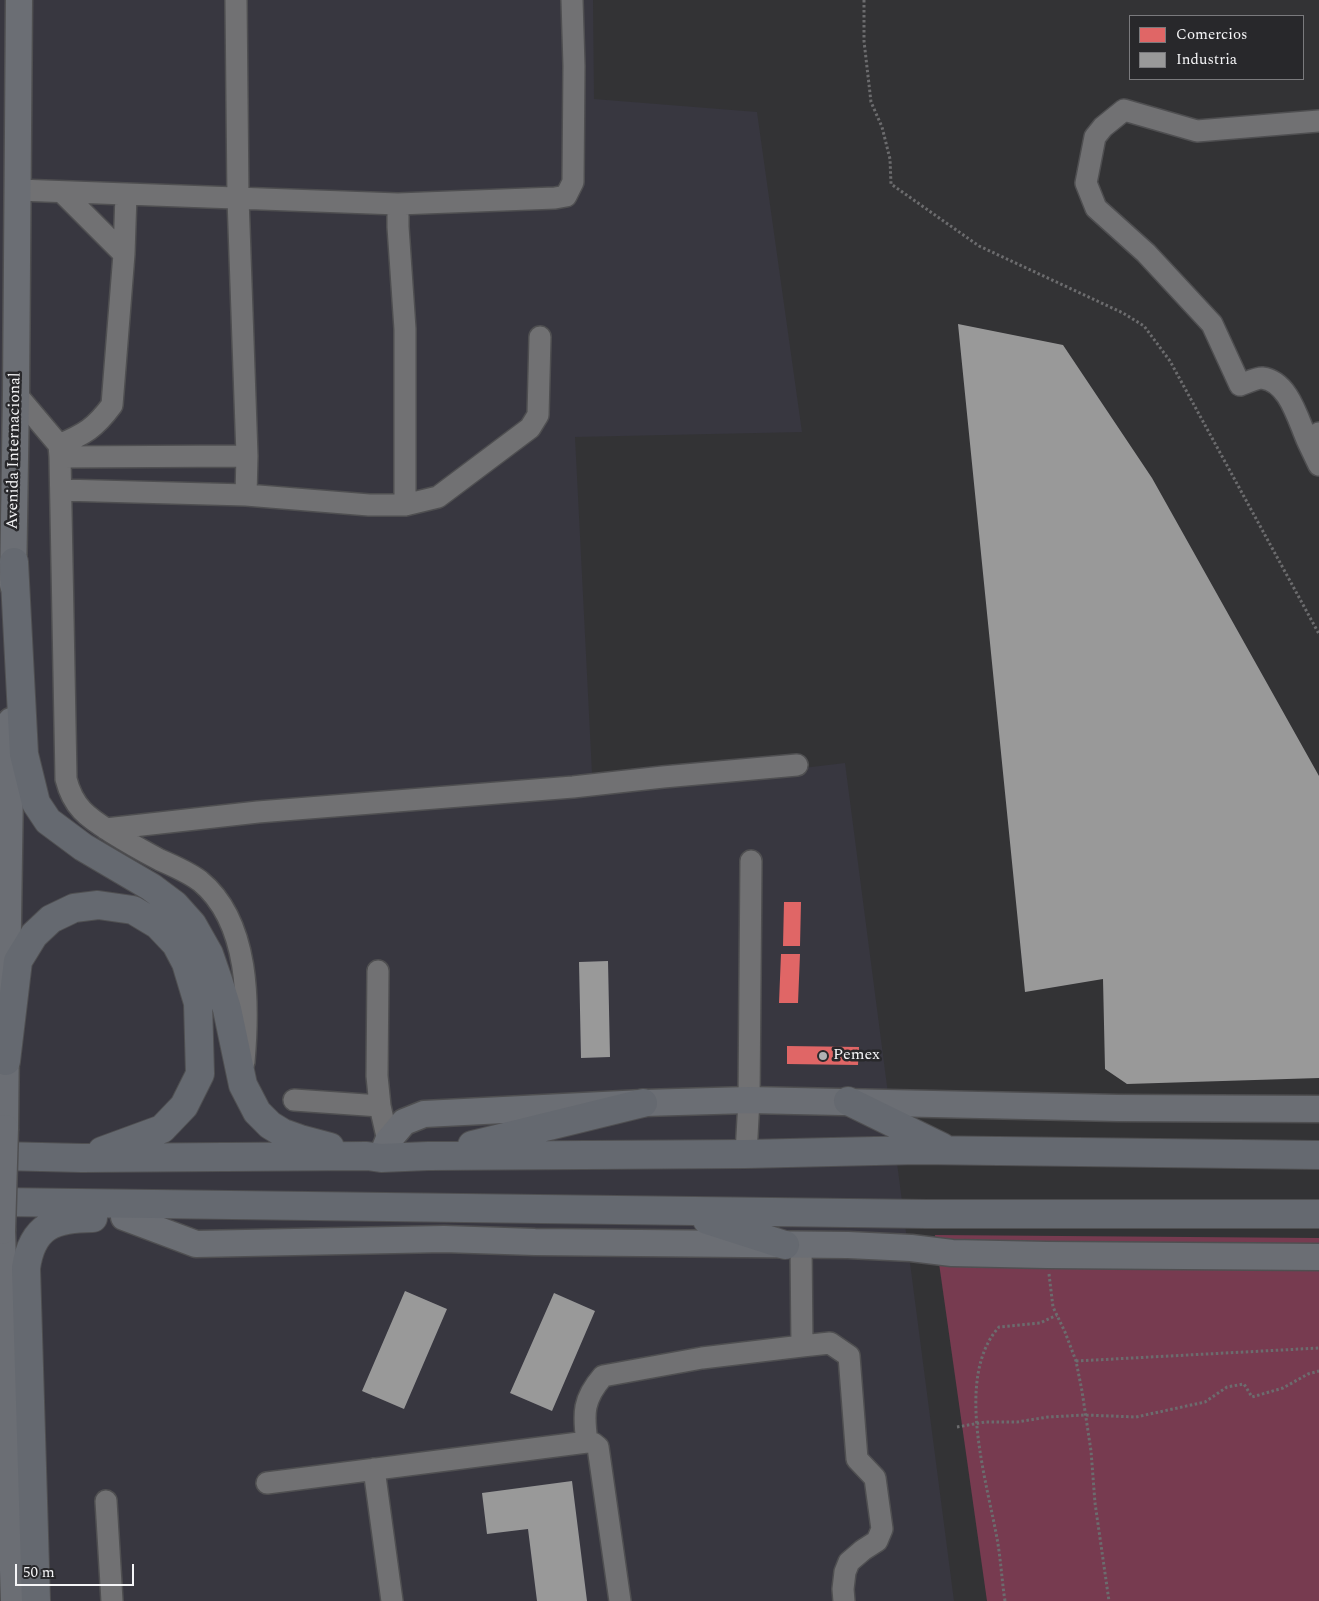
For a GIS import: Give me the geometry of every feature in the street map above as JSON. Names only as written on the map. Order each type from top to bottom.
[{"type":"highway","points":[[14,562],[24,754],[36,803],[48,821],[83,847],[151,887],[175,905],[192,924],[208,954],[218,980],[243,1085],[257,1112],[270,1125],[283,1133],[300,1140],[379,1152],[428,1156],[746,1154],[918,1150],[1319,1155]]},
{"type":"highway","points":[[6,1061],[18,961],[34,935],[51,919],[74,908],[98,905],[118,907],[133,910],[158,925],[176,944],[186,963],[198,1004],[200,1074],[184,1106],[162,1129],[82,1158]]},
{"type":"highway","points":[[848,1101],[950,1150]]},
{"type":"highway","points":[[428,1156],[643,1103]]},
{"type":"highway","points":[[0,1156],[82,1158],[379,1152]]},
{"type":"highway","points":[[0,1202],[681,1212],[1319,1214]]},
{"type":"highway","points":[[36,1601],[26,1268],[32,1245],[44,1228],[72,1218],[215,1215],[246,1205]]},
{"type":"highway","points":[[681,1212],[793,1245]]},
{"type":"main road","name":"Avenida Internacional","points":[[14,1601],[2,1231],[14,562],[19,0]]},
{"type":"main road","points":[[379,1152],[404,1122],[424,1114],[643,1103],[749,1100],[1118,1108],[1319,1109]]},
{"type":"main road","points":[[124,1217],[196,1244],[444,1239],[535,1242],[875,1246],[952,1253],[1047,1255],[1319,1257]]},
{"type":"street","points":[[236,0],[238,198],[247,456],[246,496]]},
{"type":"street","points":[[18,190],[398,204],[566,196],[573,182],[574,66],[572,0]]},
{"type":"street","points":[[1319,121],[1197,131],[1124,110],[1103,126],[1095,137],[1086,183],[1096,208],[1146,253],[1212,324],[1240,386],[1261,378],[1274,382],[1285,390],[1313,437],[1319,465]]},
{"type":"street","points":[[62,192],[124,254]]},
{"type":"street","points":[[60,451],[100,421],[112,405],[124,254],[126,194]]},
{"type":"street","points":[[398,204],[405,329],[405,505]]},
{"type":"street","points":[[61,490],[246,496],[369,505],[405,505],[438,498],[530,428],[538,415],[540,337]]},
{"type":"street","points":[[16,394],[60,451],[66,779],[70,795],[89,818],[133,846],[200,881],[220,903],[240,949],[244,979],[246,1037],[243,1085]]},
{"type":"street","points":[[60,451],[247,456]]},
{"type":"street","points":[[106,829],[258,812],[573,787],[796,765]]},
{"type":"street","points":[[746,1154],[749,1100],[752,861]]},
{"type":"street","points":[[378,971],[377,1076],[380,1106],[379,1152]]},
{"type":"street","points":[[294,1100],[380,1106]]},
{"type":"street","points":[[793,1245],[802,1346]]},
{"type":"street","points":[[587,1442],[584,1420],[587,1400],[603,1376],[702,1358],[830,1343],[849,1356],[857,1459],[875,1478],[882,1529],[878,1541],[863,1550],[849,1562],[844,1572],[844,1601]]},
{"type":"street","points":[[267,1483],[587,1442],[593,1443],[598,1447],[620,1601]]},
{"type":"street","points":[[374,1469],[392,1601]]},
{"type":"street","points":[[106,1501],[112,1601]]},
{"type":"path","points":[[864,0],[864,42],[871,102],[882,127],[890,159],[891,184],[979,246],[1123,313],[1144,326],[1170,361],[1319,634]]},
{"type":"path","points":[[1047,1255],[1053,1307],[1066,1332],[1076,1361],[1085,1414],[1109,1601]]},
{"type":"path","points":[[1004,1601],[998,1544],[979,1446],[977,1394],[981,1360],[992,1335],[999,1328],[1040,1323],[1057,1315]]},
{"type":"path","points":[[1076,1361],[1319,1348]]},
{"type":"path","points":[[957,1427],[977,1423],[1017,1422],[1085,1414],[1136,1417],[1206,1402],[1228,1387],[1244,1384],[1252,1397],[1283,1388],[1308,1374],[1319,1371]]},
{"type":"shaded area","points":[[0,0],[593,0],[594,99],[757,112],[802,432],[575,437],[593,793],[845,763],[954,1601],[14,1601],[0,1194]]},
{"type":"shaded area","points":[[935,1235],[1319,1238],[1319,1601],[987,1601]]},
{"type":"building: Comercios","points":[[784,902],[801,902],[800,946],[783,946]]},
{"type":"building: Comercios","points":[[781,954],[800,954],[798,1003],[779,1003]]},
{"type":"building: Comercios","name":"Pemex","points":[[787,1046],[859,1047],[858,1065],[787,1064]]},
{"type":"building: Industria","points":[[958,324],[1063,345],[1152,478],[1319,776],[1319,1078],[1127,1084],[1105,1069],[1103,979],[1025,992]]},
{"type":"building: Industria","points":[[608,961],[610,1057],[581,1058],[579,962]]},
{"type":"building: Industria","points":[[405,1291],[447,1309],[404,1409],[362,1391]]},
{"type":"building: Industria","points":[[554,1293],[595,1311],[552,1411],[510,1393]]},
{"type":"building: Industria","points":[[572,1481],[587,1601],[537,1601],[528,1529],[487,1534],[482,1493]]},
{"type":"place","name":"Pemex","points":[[823,1056]]}]
